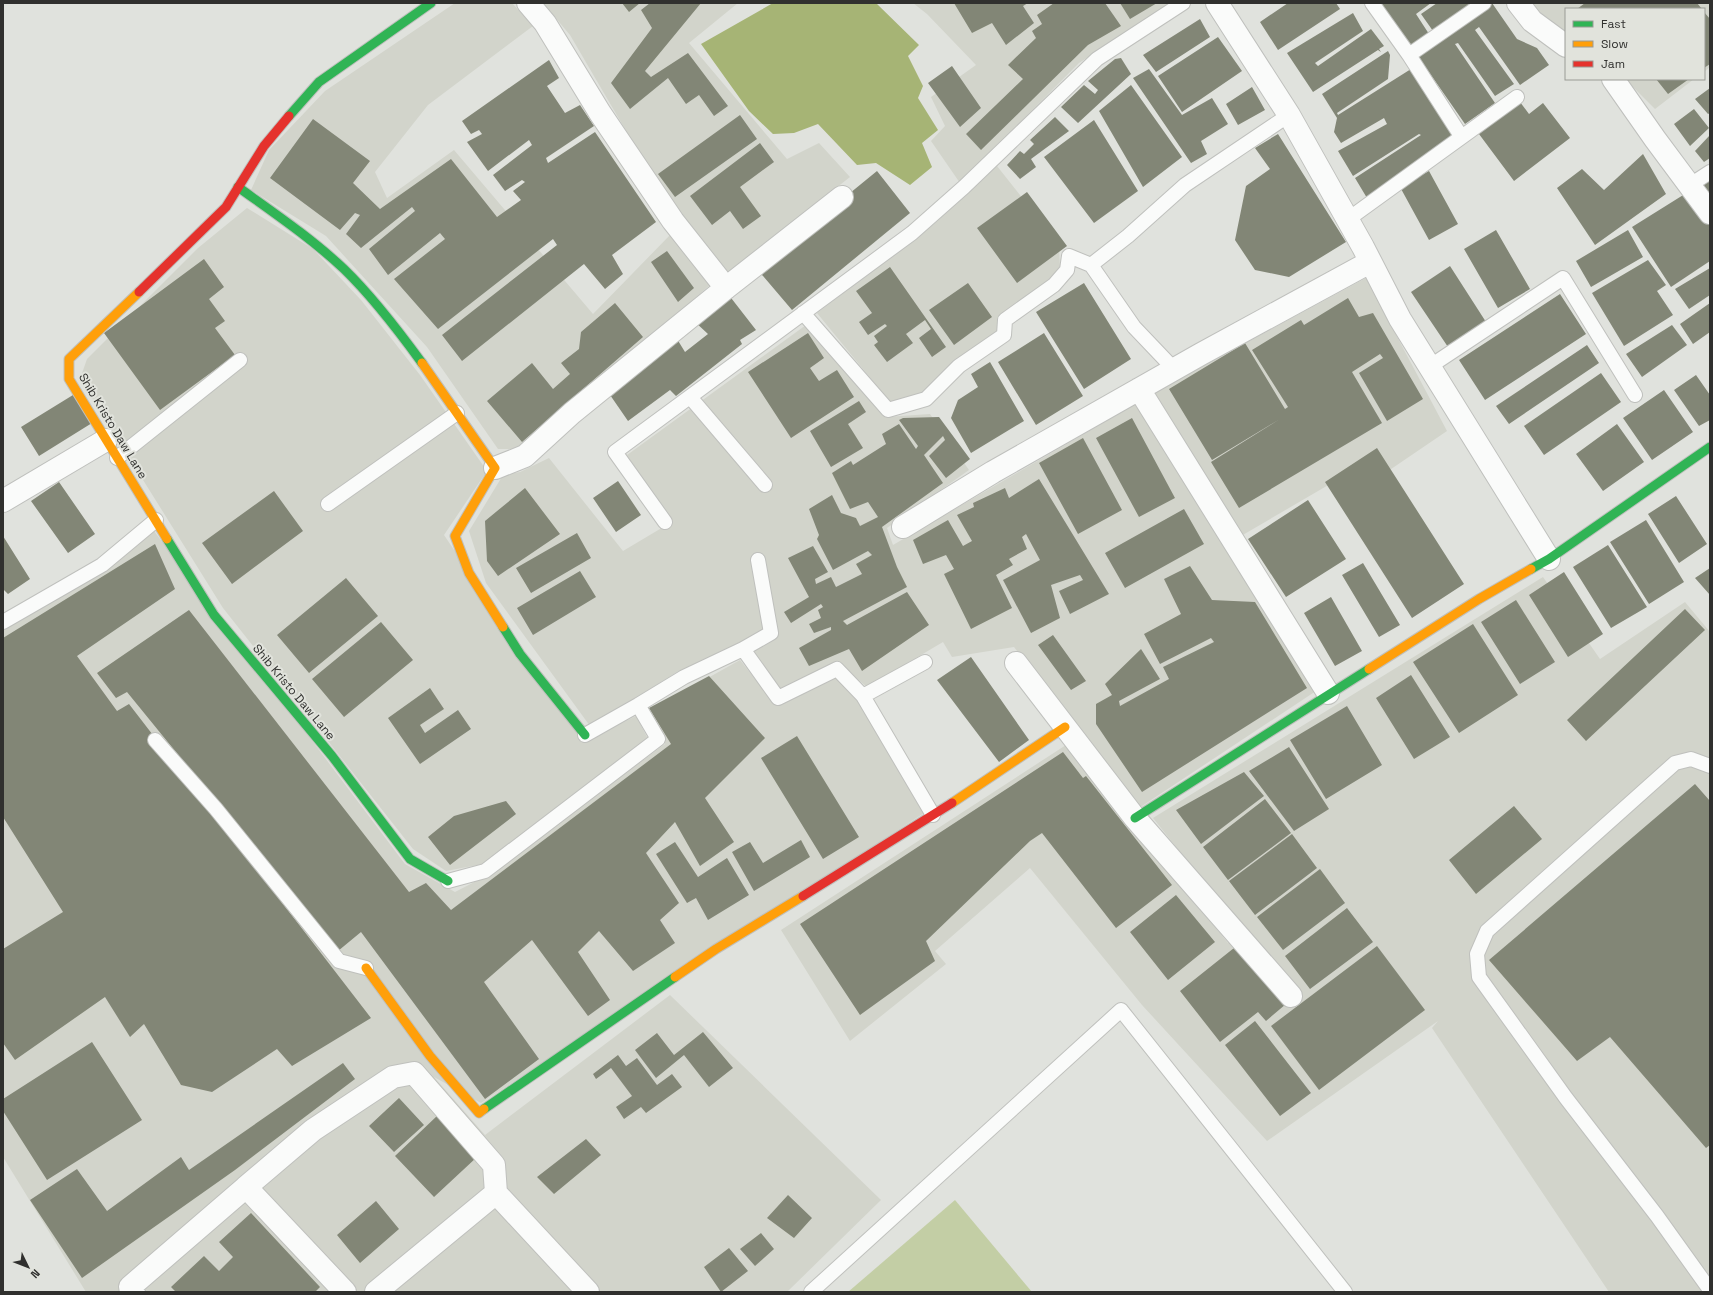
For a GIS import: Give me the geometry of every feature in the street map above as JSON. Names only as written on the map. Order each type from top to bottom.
[{"type":"street","name":"Shib Kristo Daw Lane","points":[[430,3],[319,82],[264,146],[226,207],[69,359],[69,379],[214,615],[332,756],[410,859],[448,881]]},
{"type":"street","points":[[528,3],[546,23],[600,113],[673,221],[726,288]]},
{"type":"street","points":[[1217,3],[1288,115],[1370,262],[1400,320],[1549,559]]},
{"type":"street","points":[[1518,3],[1532,21],[1565,45]]},
{"type":"street","points":[[1614,80],[1710,213]]},
{"type":"street","points":[[238,187],[309,238],[358,283],[416,353],[495,468]]},
{"type":"street","points":[[585,734],[520,654],[469,573],[455,536],[495,468],[525,456],[572,413],[726,288],[842,197]]},
{"type":"street","points":[[903,527],[993,472],[1174,369],[1370,262]]},
{"type":"street","points":[[1139,389],[1328,694]]},
{"type":"street","points":[[1135,818],[1479,599],[1549,559],[1710,447]]},
{"type":"street","points":[[3,501],[112,449]]},
{"type":"street","points":[[1016,663],[1135,818],[1291,996]]},
{"type":"street","points":[[366,968],[430,1056],[480,1113],[716,949],[975,789],[1065,727]]},
{"type":"street","points":[[134,1292],[130,1287],[313,1130],[393,1078],[414,1074],[494,1166],[496,1193],[588,1292]]},
{"type":"street","points":[[246,1187],[345,1292]]},
{"type":"street","points":[[376,1292],[496,1193]]},
{"type":"lane","points":[[665,522],[615,452],[912,233],[964,187],[1097,59],[1183,3]]},
{"type":"lane","points":[[1372,3],[1409,55],[1461,136]]},
{"type":"lane","points":[[1409,55],[1484,3]]},
{"type":"lane","points":[[1347,220],[1461,136],[1518,97]]},
{"type":"lane","points":[[1091,265],[1128,236],[1185,185],[1288,115]]},
{"type":"lane","points":[[1690,184],[1710,172]]},
{"type":"lane","points":[[803,313],[888,410],[926,398],[959,366],[1004,335],[1005,320],[1054,285],[1067,270],[1069,256],[1091,265],[1134,328],[1174,369]]},
{"type":"lane","points":[[1429,367],[1563,278],[1635,395]]},
{"type":"lane","points":[[112,449],[240,360]]},
{"type":"lane","points":[[690,397],[765,485]]},
{"type":"lane","points":[[328,504],[457,413]]},
{"type":"lane","points":[[3,622],[102,565],[156,520]]},
{"type":"lane","points":[[585,734],[638,705],[684,677],[743,649],[771,633],[758,560]]},
{"type":"lane","points":[[743,649],[778,698],[837,669],[863,696],[933,815]]},
{"type":"lane","points":[[863,696],[925,662]]},
{"type":"lane","points":[[448,881],[485,871],[658,740],[638,705]]},
{"type":"lane","points":[[155,740],[216,809],[339,961],[366,968]]},
{"type":"lane","points":[[1710,766],[1691,759],[1675,763],[1487,931],[1477,954],[1480,978],[1566,1098],[1657,1216],[1710,1288]]},
{"type":"lane","points":[[811,1292],[1121,1010],[1345,1292]]},
{"type":"shaded area","points":[[455,3],[512,3],[533,26],[428,105],[375,172],[387,198],[454,150],[593,314],[671,234],[710,285],[522,449],[498,449],[427,347],[326,236],[251,190],[269,150],[325,91]]},
{"type":"shaded area","points":[[543,3],[738,3],[689,43],[787,159],[819,143],[850,177],[726,275],[653,177],[570,35]]},
{"type":"shaded area","points":[[773,3],[876,3],[919,45],[908,56],[923,86],[918,98],[938,130],[922,143],[932,167],[910,185],[876,163],[857,165],[818,124],[794,133],[773,134],[749,111],[701,44]]},
{"type":"shaded area","points":[[913,3],[1172,3],[1079,63],[960,183],[931,141],[945,126],[931,97],[976,65],[927,14]]},
{"type":"shaded area","points":[[1529,3],[1710,3],[1710,67],[1705,71],[1705,8],[1565,8],[1565,35],[1541,19]]},
{"type":"shaded area","points":[[1626,80],[1693,80],[1655,109]]},
{"type":"shaded area","points":[[997,166],[1059,244],[1060,269],[1001,333],[921,394],[890,402],[817,313],[934,224]]},
{"type":"shaded area","points":[[247,208],[313,249],[361,300],[420,375],[487,471],[444,535],[583,742],[636,716],[648,739],[483,864],[446,871],[413,849],[223,608],[80,379],[87,359],[198,248]]},
{"type":"shaded area","points":[[1366,278],[1447,431],[1372,482],[1366,463],[1241,536],[1153,393]]},
{"type":"shaded area","points":[[806,325],[886,417],[930,414],[969,470],[887,528],[893,545],[1139,402],[1316,691],[1139,808],[1014,647],[952,657],[943,642],[867,687],[837,662],[781,690],[742,644],[677,672],[590,726],[486,583],[469,531],[503,475],[520,472],[549,458],[623,551],[670,523],[627,455]]},
{"type":"shaded area","points":[[154,531],[405,864],[455,892],[486,876],[665,744],[647,712],[740,660],[774,703],[835,675],[861,705],[924,813],[481,1103],[434,1077],[485,1135],[670,995],[881,1200],[787,1292],[86,1292],[3,1157],[3,627]]},
{"type":"shaded area","points":[[1543,577],[1600,659],[1685,602],[1710,632],[1710,1292],[1609,1292],[1432,1028],[1438,1021],[1267,1141],[1142,1005],[1030,868],[935,951],[946,964],[850,1041],[781,930],[1066,745],[1228,943],[1244,932],[1153,818]]},
{"type":"shaded area","points":[[955,1200],[1032,1292],[848,1292]]},
{"type":"building","points":[[622,3],[640,3],[629,12]]},
{"type":"building","points":[[650,3],[701,3],[645,71],[651,77],[688,53],[728,106],[714,116],[699,95],[686,104],[668,78],[630,109],[611,83],[652,28],[641,10]]},
{"type":"building","points":[[954,3],[1028,3],[1023,6],[1034,23],[1006,45],[992,23],[972,33]]},
{"type":"building","points":[[1054,3],[1105,3],[1121,26],[1088,45],[981,150],[966,134],[1023,79],[1008,65],[1036,38],[1032,31],[1042,24],[1037,15]]},
{"type":"building","points":[[1120,3],[1157,3],[1130,19]]},
{"type":"building","points":[[1288,3],[1336,3],[1340,9],[1278,50],[1260,22]]},
{"type":"building","points":[[1380,3],[1431,3],[1416,14],[1429,34],[1411,46]]},
{"type":"building","points":[[1437,3],[1467,3],[1469,6],[1433,31],[1421,14]]},
{"type":"building","points":[[1492,3],[1517,39],[1537,48],[1549,65],[1520,85],[1479,27],[1475,30],[1514,84],[1495,96],[1458,43],[1455,44],[1495,103],[1465,124],[1417,55]]},
{"type":"building","points":[[1585,3],[1697,3],[1701,8],[1578,8]]},
{"type":"building","points":[[1353,13],[1363,31],[1315,63],[1318,66],[1371,29],[1384,46],[1379,49],[1381,52],[1378,50],[1313,92],[1287,53]]},
{"type":"building","points":[[1705,13],[1710,19],[1710,64],[1705,67]]},
{"type":"building","points":[[1200,19],[1210,37],[1156,72],[1143,55]]},
{"type":"building","points":[[1218,37],[1242,71],[1182,112],[1158,76]]},
{"type":"building","points":[[1388,51],[1390,55],[1388,79],[1337,113],[1338,115],[1411,69],[1455,134],[1367,198],[1355,178],[1421,135],[1419,134],[1353,176],[1338,151],[1387,124],[1384,118],[1341,143],[1334,132],[1337,118],[1322,94]]},
{"type":"building","points":[[1121,58],[1131,74],[1078,123],[1061,107],[1084,85],[1095,94],[1098,90],[1088,81],[1115,59]]},
{"type":"building","points":[[549,60],[559,78],[547,86],[565,113],[580,105],[594,126],[546,158],[548,163],[595,132],[656,222],[612,255],[623,274],[605,289],[584,264],[462,361],[442,335],[557,245],[553,239],[438,329],[394,279],[445,239],[440,233],[388,275],[369,249],[415,211],[412,207],[361,248],[346,234],[360,215],[355,213],[340,230],[270,178],[313,119],[370,161],[353,183],[380,209],[451,159],[497,217],[521,200],[513,191],[525,182],[522,180],[505,191],[493,175],[532,145],[529,140],[488,171],[467,142],[482,134],[479,130],[471,134],[462,121]]},
{"type":"building","points":[[952,66],[981,108],[960,127],[928,83]]},
{"type":"building","points":[[1149,69],[1182,115],[1212,98],[1228,124],[1201,141],[1207,154],[1191,163],[1133,78]]},
{"type":"building","points":[[1657,80],[1688,80],[1668,94]]},
{"type":"building","points":[[1131,85],[1182,157],[1143,187],[1099,111]]},
{"type":"building","points":[[1252,87],[1265,110],[1238,125],[1226,104]]},
{"type":"building","points":[[1710,88],[1710,113],[1708,114],[1695,99]]},
{"type":"building","points":[[1520,102],[1529,114],[1543,103],[1570,138],[1514,181],[1479,134]]},
{"type":"building","points":[[1694,109],[1709,128],[1690,146],[1674,124]]},
{"type":"building","points":[[740,115],[757,139],[675,197],[658,174]]},
{"type":"building","points":[[1055,117],[1069,131],[1031,159],[1036,167],[1020,179],[1007,165],[1020,151],[1024,154],[1034,144],[1030,140]]},
{"type":"building","points":[[1094,120],[1138,191],[1094,223],[1044,157]]},
{"type":"building","points":[[1278,134],[1346,242],[1289,277],[1255,270],[1235,240],[1246,186],[1270,169],[1255,148]]},
{"type":"building","points":[[1710,135],[1710,158],[1704,162],[1695,151]]},
{"type":"building","points":[[760,143],[774,162],[740,187],[761,216],[743,229],[730,211],[712,225],[690,196]]},
{"type":"building","points":[[1643,154],[1666,194],[1595,245],[1557,188],[1582,169],[1604,190]]},
{"type":"building","points":[[877,171],[910,213],[792,310],[757,269]]},
{"type":"building","points":[[1429,171],[1458,224],[1429,240],[1400,187]]},
{"type":"building","points":[[1710,179],[1710,194],[1703,184]]},
{"type":"building","points":[[1027,192],[1067,246],[1017,283],[977,228]]},
{"type":"building","points":[[1688,192],[1710,224],[1710,261],[1671,287],[1632,227]]},
{"type":"building","points":[[1496,230],[1530,289],[1498,308],[1464,249]]},
{"type":"building","points":[[1628,230],[1643,257],[1591,287],[1576,261]]},
{"type":"building","points":[[667,251],[694,288],[678,302],[651,262]]},
{"type":"building","points":[[204,259],[224,287],[209,299],[225,321],[215,328],[235,355],[160,410],[104,333]]},
{"type":"building","points":[[1648,260],[1666,285],[1657,291],[1673,315],[1624,346],[1592,293]]},
{"type":"building","points":[[1450,266],[1486,322],[1448,347],[1411,292]]},
{"type":"building","points":[[890,267],[946,347],[932,357],[919,338],[931,329],[925,320],[906,334],[913,343],[887,362],[874,345],[878,342],[874,336],[887,326],[885,324],[868,335],[859,322],[872,313],[856,291]]},
{"type":"building","points":[[1710,268],[1710,295],[1689,309],[1675,289]]},
{"type":"building","points":[[968,283],[992,317],[954,345],[929,310]]},
{"type":"building","points":[[1084,283],[1131,359],[1084,389],[1036,312]]},
{"type":"building","points":[[728,294],[756,330],[740,340],[742,344],[676,396],[670,390],[628,421],[608,392],[677,339],[685,352],[708,334],[694,321]]},
{"type":"building","points":[[1560,294],[1586,334],[1485,400],[1459,360]]},
{"type":"building","points":[[1348,298],[1359,317],[1373,313],[1423,399],[1387,421],[1359,373],[1383,358],[1380,354],[1352,372],[1382,423],[1239,508],[1211,462],[1280,419],[1212,460],[1169,389],[1245,343],[1285,409],[1288,407],[1252,350],[1301,320],[1304,325]]},
{"type":"building","points":[[615,303],[643,337],[522,442],[487,401],[532,363],[553,389],[570,374],[561,363],[579,349],[581,332]]},
{"type":"building","points":[[1710,303],[1710,332],[1693,344],[1680,324]]},
{"type":"building","points":[[1672,325],[1687,345],[1642,377],[1626,354]]},
{"type":"building","points":[[808,333],[824,358],[810,368],[819,381],[837,370],[854,397],[791,438],[748,372]]},
{"type":"building","points":[[1044,333],[1083,396],[1036,425],[998,362]]},
{"type":"building","points":[[1587,345],[1599,363],[1509,424],[1496,406]]},
{"type":"building","points":[[990,362],[1024,421],[971,453],[951,418],[958,400],[978,387],[971,374]]},
{"type":"building","points":[[1601,373],[1621,402],[1544,455],[1524,426]]},
{"type":"building","points":[[1696,375],[1710,395],[1710,420],[1699,426],[1674,390]]},
{"type":"building","points":[[1664,390],[1693,432],[1652,460],[1623,418]]},
{"type":"building","points":[[73,395],[92,423],[39,456],[21,427]]},
{"type":"building","points":[[859,401],[866,412],[848,424],[863,448],[831,467],[810,431]]},
{"type":"building","points":[[939,417],[970,459],[946,478],[929,456],[945,440],[943,436],[924,455],[943,483],[882,527],[897,567],[907,587],[843,621],[847,625],[907,592],[929,625],[862,671],[849,649],[809,666],[799,648],[831,630],[831,627],[814,633],[809,624],[821,618],[818,610],[823,607],[821,604],[791,623],[784,612],[809,597],[788,558],[813,546],[828,572],[815,579],[816,584],[831,577],[836,587],[862,574],[856,564],[872,555],[868,551],[833,570],[817,539],[819,535],[809,509],[832,495],[841,513],[856,518],[860,526],[878,517],[868,502],[850,509],[832,473],[851,461],[853,465],[886,444],[882,434],[899,424],[916,449],[918,446],[899,420],[903,418]]},
{"type":"building","points":[[1132,418],[1175,498],[1139,517],[1096,438]]},
{"type":"building","points":[[1617,424],[1644,462],[1603,491],[1576,454]]},
{"type":"building","points":[[1083,438],[1122,510],[1078,534],[1039,463]]},
{"type":"building","points":[[1377,448],[1464,584],[1412,618],[1325,482]]},
{"type":"building","points":[[1039,479],[1109,594],[1070,614],[1059,591],[1083,580],[1080,575],[1051,585],[1060,618],[1031,633],[1003,580],[1040,560],[1026,534],[1022,537],[1027,549],[1009,559],[1013,565],[996,575],[1012,608],[971,629],[944,574],[954,569],[946,555],[923,564],[913,540],[948,520],[963,546],[972,541],[957,515],[974,507],[973,503],[1005,488],[1009,498]]},
{"type":"building","points":[[618,481],[641,515],[616,532],[593,498]]},
{"type":"building","points":[[59,482],[95,534],[68,553],[31,501]]},
{"type":"building","points":[[525,488],[560,534],[498,576],[487,561],[485,521]]},
{"type":"building","points":[[274,491],[303,531],[232,584],[202,543]]},
{"type":"building","points":[[1676,496],[1707,544],[1679,563],[1648,514]]},
{"type":"building","points":[[1308,500],[1346,559],[1286,597],[1248,539]]},
{"type":"building","points":[[1184,509],[1204,544],[1125,588],[1105,553]]},
{"type":"building","points":[[1646,520],[1684,582],[1649,604],[1610,542]]},
{"type":"building","points":[[577,533],[591,558],[531,593],[516,568]]},
{"type":"building","points":[[3,536],[30,579],[8,594],[3,589]]},
{"type":"building","points":[[155,544],[175,589],[77,656],[117,711],[129,704],[371,1018],[292,1066],[277,1049],[212,1092],[181,1085],[144,1024],[130,1037],[105,997],[15,1060],[3,1043],[3,949],[63,912],[3,817],[3,638]]},
{"type":"building","points":[[1608,545],[1647,607],[1611,628],[1573,567]]},
{"type":"building","points":[[1363,563],[1400,625],[1379,637],[1342,575]]},
{"type":"building","points":[[1190,566],[1212,600],[1255,602],[1307,688],[1142,792],[1096,724],[1096,704],[1112,695],[1105,684],[1141,649],[1160,679],[1119,701],[1120,706],[1169,679],[1163,667],[1214,642],[1211,638],[1160,664],[1144,634],[1181,614],[1164,579]]},
{"type":"building","points":[[1710,568],[1710,595],[1695,578]]},
{"type":"building","points":[[580,571],[596,597],[533,635],[517,608]]},
{"type":"building","points":[[1564,572],[1603,634],[1568,657],[1529,595]]},
{"type":"building","points":[[346,578],[378,616],[309,673],[277,635]]},
{"type":"building","points":[[1331,597],[1362,651],[1335,666],[1304,613]]},
{"type":"building","points":[[1516,600],[1555,662],[1520,684],[1481,622]]},
{"type":"building","points":[[1685,609],[1705,630],[1586,741],[1567,720]]},
{"type":"building","points":[[189,610],[409,892],[426,883],[451,910],[671,744],[649,708],[709,676],[765,738],[705,798],[734,842],[700,866],[675,822],[646,853],[679,903],[660,920],[675,943],[633,971],[599,931],[578,952],[610,1000],[588,1016],[532,940],[484,982],[539,1059],[485,1099],[361,932],[338,951],[127,692],[116,698],[97,673]]},
{"type":"building","points":[[381,622],[413,660],[344,717],[312,679]]},
{"type":"building","points":[[1473,624],[1518,695],[1459,733],[1413,662]]},
{"type":"building","points":[[1053,635],[1086,681],[1071,690],[1038,645]]},
{"type":"building","points":[[971,657],[1029,740],[999,762],[937,680]]},
{"type":"building","points":[[1411,675],[1450,737],[1414,759],[1376,698]]},
{"type":"building","points":[[430,688],[444,709],[420,725],[425,733],[458,710],[471,729],[420,764],[388,718]]},
{"type":"building","points":[[1347,706],[1382,765],[1326,799],[1290,740]]},
{"type":"building","points":[[797,736],[859,837],[823,859],[761,758]]},
{"type":"building","points":[[1289,747],[1329,809],[1294,831],[1249,771]]},
{"type":"building","points":[[1063,752],[1083,778],[1086,776],[1172,885],[1116,928],[1042,833],[1030,841],[926,941],[935,961],[860,1015],[800,924]]},
{"type":"building","points":[[1244,772],[1264,796],[1201,844],[1176,810]]},
{"type":"building","points":[[1695,784],[1710,801],[1710,1145],[1706,1148],[1610,1037],[1577,1061],[1489,960]]},
{"type":"building","points":[[1265,799],[1291,833],[1228,880],[1203,847]]},
{"type":"building","points":[[506,801],[516,814],[450,865],[428,837],[454,816]]},
{"type":"building","points":[[1514,806],[1542,839],[1476,894],[1449,860]]},
{"type":"building","points":[[1292,834],[1317,868],[1255,915],[1229,881]]},
{"type":"building","points":[[801,840],[810,857],[754,891],[732,852],[750,842],[763,863]]},
{"type":"building","points":[[675,842],[698,877],[727,858],[749,895],[708,920],[696,898],[687,903],[656,854]]},
{"type":"building","points":[[1320,869],[1345,903],[1283,950],[1257,917]]},
{"type":"building","points":[[1176,895],[1215,942],[1168,980],[1130,932]]},
{"type":"building","points":[[1347,908],[1373,942],[1310,989],[1285,956]]},
{"type":"building","points":[[1239,944],[1286,1004],[1266,1021],[1258,1012],[1220,1042],[1180,991]]},
{"type":"building","points":[[1377,946],[1425,1010],[1319,1090],[1271,1026]]},
{"type":"building","points":[[1255,1021],[1311,1093],[1280,1116],[1225,1045]]},
{"type":"building","points":[[703,1032],[733,1068],[709,1087],[684,1055],[656,1078],[635,1050],[657,1033],[674,1055]]},
{"type":"building","points":[[92,1042],[142,1120],[47,1180],[3,1111],[3,1099]]},
{"type":"building","points":[[618,1055],[626,1066],[637,1058],[657,1085],[672,1074],[682,1087],[646,1113],[641,1107],[624,1119],[616,1107],[632,1096],[611,1068],[596,1079],[593,1074]]},
{"type":"building","points":[[343,1063],[355,1079],[235,1170],[82,1278],[30,1200],[77,1169],[107,1211],[181,1157],[189,1170]]},
{"type":"building","points":[[399,1098],[424,1125],[394,1152],[369,1126]]},
{"type":"building","points":[[438,1115],[477,1157],[434,1197],[395,1156]]},
{"type":"building","points":[[586,1139],[601,1155],[554,1194],[537,1177]]},
{"type":"building","points":[[788,1195],[812,1218],[794,1238],[767,1218]]},
{"type":"building","points":[[376,1201],[399,1229],[360,1263],[337,1235]]},
{"type":"building","points":[[251,1213],[320,1287],[315,1292],[176,1292],[171,1287],[204,1256],[219,1271],[233,1257],[219,1242]]},
{"type":"building","points":[[761,1233],[774,1249],[755,1266],[740,1249]]},
{"type":"building","points":[[729,1248],[748,1271],[721,1292],[704,1267]]},
{"type":"traffic: fast","points":[[289,116],[319,82],[431,3]]},
{"type":"traffic: fast","points":[[238,187],[305,236],[344,269],[385,314],[422,363]]},
{"type":"traffic: fast","points":[[1531,569],[1549,559],[1710,447]]},
{"type":"traffic: fast","points":[[167,539],[214,615],[332,756],[410,859],[448,881]]},
{"type":"traffic: fast","points":[[503,627],[520,654],[585,735]]},
{"type":"traffic: fast","points":[[1135,818],[1369,669]]},
{"type":"traffic: fast","points":[[484,1109],[675,977]]},
{"type":"traffic: slow","points":[[139,292],[69,359],[69,379],[167,539]]},
{"type":"traffic: slow","points":[[422,363],[495,468],[455,536],[469,573],[503,627]]},
{"type":"traffic: slow","points":[[1369,669],[1479,599],[1531,569]]},
{"type":"traffic: slow","points":[[952,803],[1065,727]]},
{"type":"traffic: slow","points":[[675,977],[716,949],[803,896]]},
{"type":"traffic: slow","points":[[366,968],[430,1056],[479,1113],[484,1109]]},
{"type":"traffic: jam","points":[[139,292],[226,207],[264,146],[289,116]]},
{"type":"traffic: jam","points":[[803,896],[952,803]]}]
